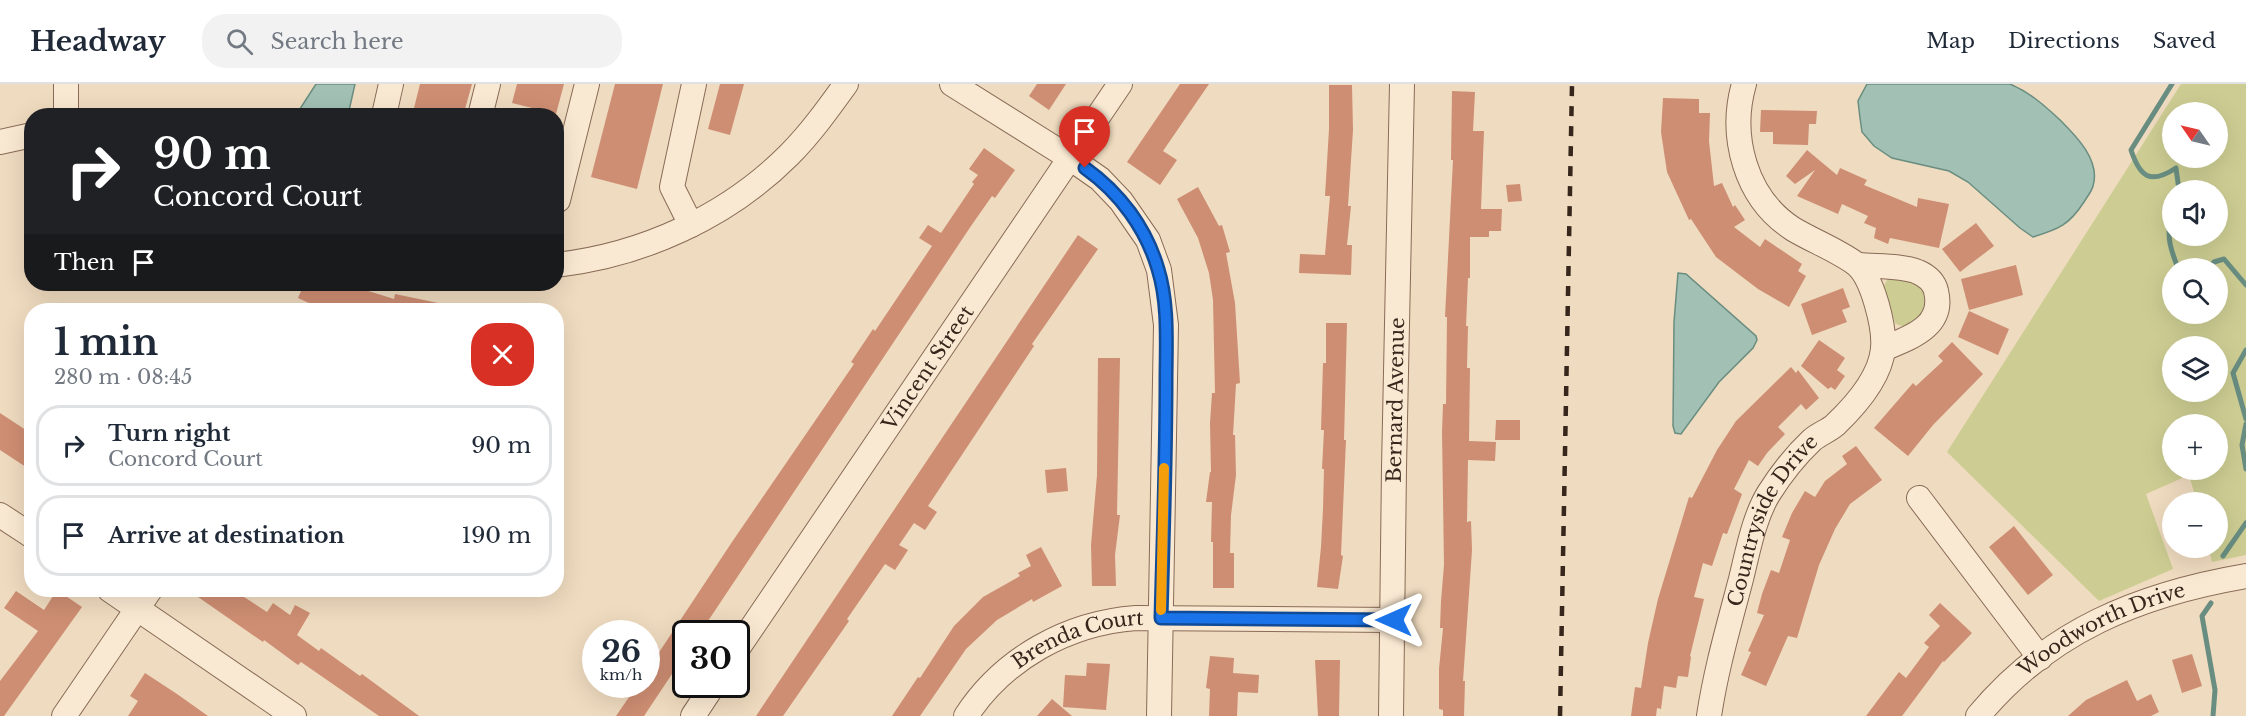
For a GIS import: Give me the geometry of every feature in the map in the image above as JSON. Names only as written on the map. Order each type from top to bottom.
[{"type":"street","points":[[66,84],[66,108]]},
{"type":"street","points":[[386,108],[391,84]]},
{"type":"street","points":[[482,108],[488,84]]},
{"type":"street","points":[[564,176],[587,84]]},
{"type":"street","points":[[691,225],[672,187],[694,84]]},
{"type":"street","points":[[564,264],[635,249],[691,225],[730,203],[775,168],[807,135],[846,84]]},
{"type":"street","points":[[952,84],[1100,179],[1121,201],[1148,240],[1159,270],[1166,325],[1160,716]]},
{"type":"street","name":"Vincent Street","points":[[750,630],[1120,84]]},
{"type":"street","name":"Bernard Avenue","points":[[1392,716],[1394,468],[1402,84]]},
{"type":"street","points":[[1744,84],[1739,100],[1737,125],[1742,157],[1751,181],[1775,215],[1792,228],[1858,265],[1917,272],[1928,277],[1935,287],[1938,298],[1937,310],[1932,321],[1914,336],[1883,349]]},
{"type":"street","points":[[0,142],[24,137]]},
{"type":"street","name":"Countryside Drive","points":[[1709,716],[1717,670],[1754,530],[1768,495],[1784,471],[1813,439],[1833,427],[1871,382],[1883,349],[1878,308],[1858,265]]},
{"type":"street","points":[[1919,498],[2040,658]]},
{"type":"street","points":[[0,515],[24,531]]},
{"type":"street","name":"Woodworth Drive","points":[[1978,716],[2003,688],[2040,658],[2082,629],[2138,602],[2186,588],[2246,576]]},
{"type":"street","points":[[64,716],[143,599],[294,716]]},
{"type":"street","name":"Brenda Court","points":[[966,716],[981,696],[1008,668],[1052,640],[1080,628],[1112,620],[1161,618],[1394,620]]},
{"type":"street","points":[[693,716],[705,698]]},
{"type":"green space","points":[[2181,84],[2246,84],[2246,555],[2212,562],[2211,558],[2228,558],[2228,492],[2194,492],[2190,480],[2228,480],[2228,414],[2162,414],[2162,480],[2178,480],[2146,494],[2162,538],[2162,558],[2169,558],[2173,569],[2099,601],[1947,452],[2162,114],[2162,168],[2228,168],[2228,102],[2170,102]]},
{"type":"green space","points":[[1888,278],[1912,278],[1929,293],[1925,315],[1907,326],[1895,323],[1884,286]]},
{"type":"shaded area","points":[[316,84],[355,84],[350,108],[301,108]]},
{"type":"shaded area","points":[[1867,84],[2010,84],[2017,87],[2036,99],[2053,114],[2085,149],[2093,167],[2092,190],[2079,210],[2068,221],[2033,237],[1968,182],[1949,171],[1892,158],[1874,146],[1862,132],[1858,101]]},
{"type":"shaded area","points":[[1678,273],[1686,274],[1756,336],[1757,340],[1753,348],[1719,382],[1681,434],[1675,433],[1673,426],[1674,322]]},
{"type":"building","points":[[420,84],[472,84],[465,108],[414,108]]},
{"type":"building","points":[[517,84],[564,84],[558,108],[532,108],[512,103]]},
{"type":"building","points":[[615,84],[663,84],[637,189],[591,177]]},
{"type":"building","points":[[720,84],[744,84],[730,135],[708,129]]},
{"type":"building","points":[[1037,84],[1066,84],[1049,110],[1029,96]]},
{"type":"building","points":[[1180,84],[1209,84],[1163,151],[1177,160],[1160,185],[1127,162]]},
{"type":"building","points":[[1329,85],[1352,85],[1353,130],[1348,206],[1351,206],[1347,245],[1352,245],[1351,275],[1299,273],[1300,254],[1325,255],[1330,196],[1325,196]]},
{"type":"building","points":[[1452,91],[1475,92],[1473,131],[1484,131],[1481,209],[1502,209],[1501,231],[1489,231],[1489,237],[1470,237],[1470,278],[1468,278],[1466,326],[1468,326],[1467,368],[1470,368],[1469,441],[1496,442],[1495,461],[1468,460],[1467,522],[1471,521],[1472,550],[1463,681],[1465,681],[1464,716],[1443,716],[1443,710],[1439,709],[1439,669],[1443,628],[1440,628],[1444,565],[1442,432],[1443,404],[1446,404],[1447,317],[1445,317],[1453,160],[1451,160]]},
{"type":"building","points":[[1663,98],[1699,99],[1699,113],[1710,113],[1709,141],[1714,186],[1722,183],[1733,207],[1735,205],[1745,220],[1734,227],[1760,247],[1765,239],[1802,264],[1798,271],[1806,276],[1789,307],[1758,289],[1716,257],[1691,219],[1689,220],[1667,172],[1661,132]]},
{"type":"building","points":[[1761,110],[1817,111],[1816,124],[1809,124],[1808,145],[1773,144],[1773,132],[1760,132]]},
{"type":"building","points":[[984,148],[1015,170],[995,198],[992,196],[971,226],[709,620],[680,620],[854,364],[851,362],[873,329],[875,331],[932,246],[919,238],[928,225],[941,233],[974,184],[972,182],[978,175],[969,169]]},
{"type":"building","points":[[1807,150],[1837,175],[1840,168],[1867,180],[1864,185],[1917,207],[1918,198],[1949,204],[1939,248],[1890,238],[1888,244],[1874,238],[1876,228],[1864,223],[1868,216],[1842,204],[1838,214],[1797,196],[1815,170],[1795,184],[1786,176]]},
{"type":"building","points":[[1520,184],[1522,201],[1508,202],[1506,185]]},
{"type":"building","points":[[1198,187],[1219,226],[1222,225],[1230,252],[1226,253],[1235,303],[1240,383],[1236,384],[1233,435],[1235,435],[1236,475],[1231,515],[1230,553],[1234,553],[1234,588],[1213,588],[1212,502],[1206,502],[1211,472],[1212,393],[1215,393],[1213,300],[1209,273],[1198,238],[1177,199]]},
{"type":"building","points":[[1976,223],[1994,246],[1960,272],[1942,249]]},
{"type":"building","points":[[1078,235],[1098,249],[1032,344],[1034,346],[928,506],[937,512],[925,530],[914,523],[899,545],[908,550],[895,570],[885,564],[847,619],[849,621],[783,716],[756,716]]},
{"type":"building","points":[[2016,265],[2023,295],[1969,310],[1961,279]]},
{"type":"building","points":[[1843,288],[1850,307],[1842,310],[1847,322],[1812,335],[1801,304]]},
{"type":"building","points":[[301,291],[368,291],[394,299],[395,294],[438,303],[309,303],[298,298]]},
{"type":"building","points":[[1969,311],[2009,329],[1998,355],[1958,337]]},
{"type":"building","points":[[1326,323],[1347,323],[1344,440],[1346,440],[1341,555],[1343,556],[1338,589],[1317,587],[1323,509],[1324,430],[1321,430],[1323,363],[1326,363]]},
{"type":"building","points":[[1819,340],[1845,358],[1837,370],[1845,376],[1835,390],[1831,387],[1828,389],[1801,366]]},
{"type":"building","points":[[1952,342],[1983,374],[1933,425],[1908,456],[1874,428],[1913,383],[1916,386],[1943,361],[1938,356]]},
{"type":"building","points":[[1098,358],[1120,358],[1117,515],[1120,515],[1115,555],[1116,586],[1092,586],[1091,545],[1097,475]]},
{"type":"building","points":[[1791,367],[1796,373],[1798,370],[1819,398],[1806,410],[1801,404],[1778,427],[1785,434],[1758,466],[1749,460],[1734,489],[1742,494],[1727,534],[1723,533],[1712,566],[1703,563],[1694,597],[1704,599],[1690,656],[1688,677],[1678,676],[1676,688],[1664,686],[1661,709],[1657,708],[1656,716],[1631,716],[1635,687],[1641,688],[1658,599],[1689,497],[1692,498],[1717,450],[1736,421]]},
{"type":"building","points":[[0,413],[24,429],[24,466],[0,450]]},
{"type":"building","points":[[1496,420],[1520,420],[1520,440],[1495,440]]},
{"type":"building","points":[[1856,446],[1882,480],[1850,504],[1835,529],[1819,565],[1797,638],[1788,636],[1766,686],[1741,675],[1751,652],[1748,651],[1764,615],[1757,613],[1762,594],[1771,570],[1779,573],[1790,540],[1782,537],[1805,491],[1815,497],[1825,481],[1847,464],[1842,456]]},
{"type":"building","points":[[1066,468],[1068,491],[1047,493],[1045,470]]},
{"type":"building","points":[[2014,526],[2053,575],[2028,595],[1989,547]]},
{"type":"building","points":[[1041,547],[1062,586],[1033,602],[1032,599],[997,620],[966,649],[920,716],[892,716],[954,626],[983,597],[1020,576],[1018,573],[1031,566],[1026,555]]},
{"type":"building","points":[[16,591],[44,610],[52,597],[67,597],[82,607],[4,716],[0,716],[0,681],[38,631],[4,608]]},
{"type":"building","points":[[198,597],[244,597],[267,612],[273,603],[290,615],[295,605],[310,613],[297,635],[319,651],[321,648],[360,676],[362,674],[419,716],[379,716],[301,662],[298,665],[264,640],[263,642]]},
{"type":"building","points":[[1940,603],[1972,633],[1943,661],[1902,716],[1866,716],[1899,672],[1906,678],[1929,647],[1924,643],[1940,626],[1929,615]]},
{"type":"building","points":[[672,633],[672,674],[660,692],[660,651]]},
{"type":"building","points":[[2192,654],[2202,686],[2182,693],[2172,660]]},
{"type":"building","points":[[1210,656],[1234,658],[1233,673],[1259,675],[1258,693],[1238,692],[1237,716],[1209,716],[1210,689],[1206,688]]},
{"type":"building","points":[[1315,660],[1340,660],[1339,716],[1318,716]]},
{"type":"building","points":[[1087,663],[1110,664],[1106,710],[1063,707],[1065,675],[1086,676]]},
{"type":"building","points":[[145,673],[208,716],[128,716],[138,701],[130,696]]},
{"type":"building","points":[[2127,680],[2137,701],[2151,694],[2159,712],[2151,716],[2068,716],[2086,700]]},
{"type":"building","points":[[628,698],[656,698],[644,716],[616,716]]},
{"type":"building","points":[[1052,699],[1072,716],[1037,716]]},
{"type":"waterway","points":[[2172,84],[2131,150],[2138,167],[2147,176],[2159,176],[2176,168],[2178,180]]},
{"type":"waterway","points":[[2171,246],[2175,258]]},
{"type":"waterway","points":[[2228,264],[2246,285]]},
{"type":"waterway","points":[[2246,350],[2233,373],[2246,419]]},
{"type":"waterway","points":[[2246,424],[2242,445],[2246,469]]},
{"type":"waterway","points":[[2228,549],[2246,523]]},
{"type":"waterway","points":[[2211,603],[2202,616],[2215,690],[2213,716]]},
{"type":"railway","points":[[1560,716],[1572,84]]},
{"type":"slow traffic","points":[[1161,610],[1164,468]]},
{"type":"route","points":[[1085,168],[1100,179],[1132,214],[1148,240],[1159,270],[1166,325],[1161,618],[1394,620]]}]
